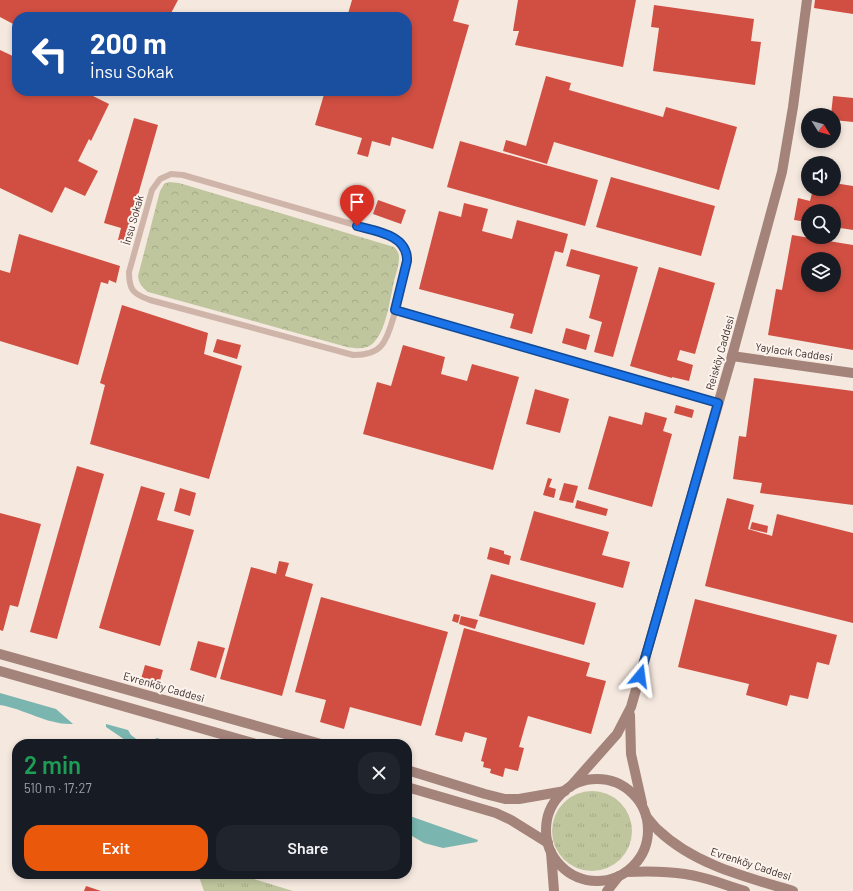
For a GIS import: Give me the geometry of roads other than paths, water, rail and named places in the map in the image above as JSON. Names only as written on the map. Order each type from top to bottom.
[{"type":"main road","name":"Reisköy Caddesi","points":[[568,789],[617,734],[631,706],[732,356],[783,164],[793,107],[807,0]]},
{"type":"main road","name":"Yaylacık Caddesi","points":[[732,356],[853,372]]},
{"type":"main road","name":"Evrenköy Caddesi","points":[[0,654],[302,739]]},
{"type":"main road","points":[[0,671],[238,739]]},
{"type":"main road","name":"Reisköy Caddesi","points":[[631,706],[631,754],[645,812]]},
{"type":"main road","points":[[412,771],[505,799],[519,799],[568,789],[590,780],[606,780],[614,782],[628,790],[639,801],[645,812],[648,831],[645,847],[638,861],[607,891]]},
{"type":"main road","points":[[412,789],[503,816],[549,847],[559,864],[565,870],[579,878],[595,881],[612,879],[623,874],[655,872],[685,874],[745,891]]},
{"type":"main road","points":[[554,891],[546,828],[550,813],[557,799],[568,789]]},
{"type":"main road","name":"Evrenköy Caddesi","points":[[645,812],[658,830],[699,859],[727,871],[793,891]]},
{"type":"lane","name":"İnsu Sokak","points":[[171,174],[178,174],[386,234],[397,239],[405,249],[407,255],[395,310],[387,337],[381,347],[366,354],[353,355],[138,296],[132,290],[129,282],[129,272],[152,190],[160,179],[171,174]]},
{"type":"lane","points":[[395,310],[718,403]]},
{"type":"water","points":[[0,693],[56,709],[73,724],[54,722],[0,705]]},
{"type":"water","points":[[106,724],[128,730],[136,739],[124,739],[106,727]]},
{"type":"water","points":[[412,817],[478,840],[477,842],[443,848],[424,843],[412,836]]}]
